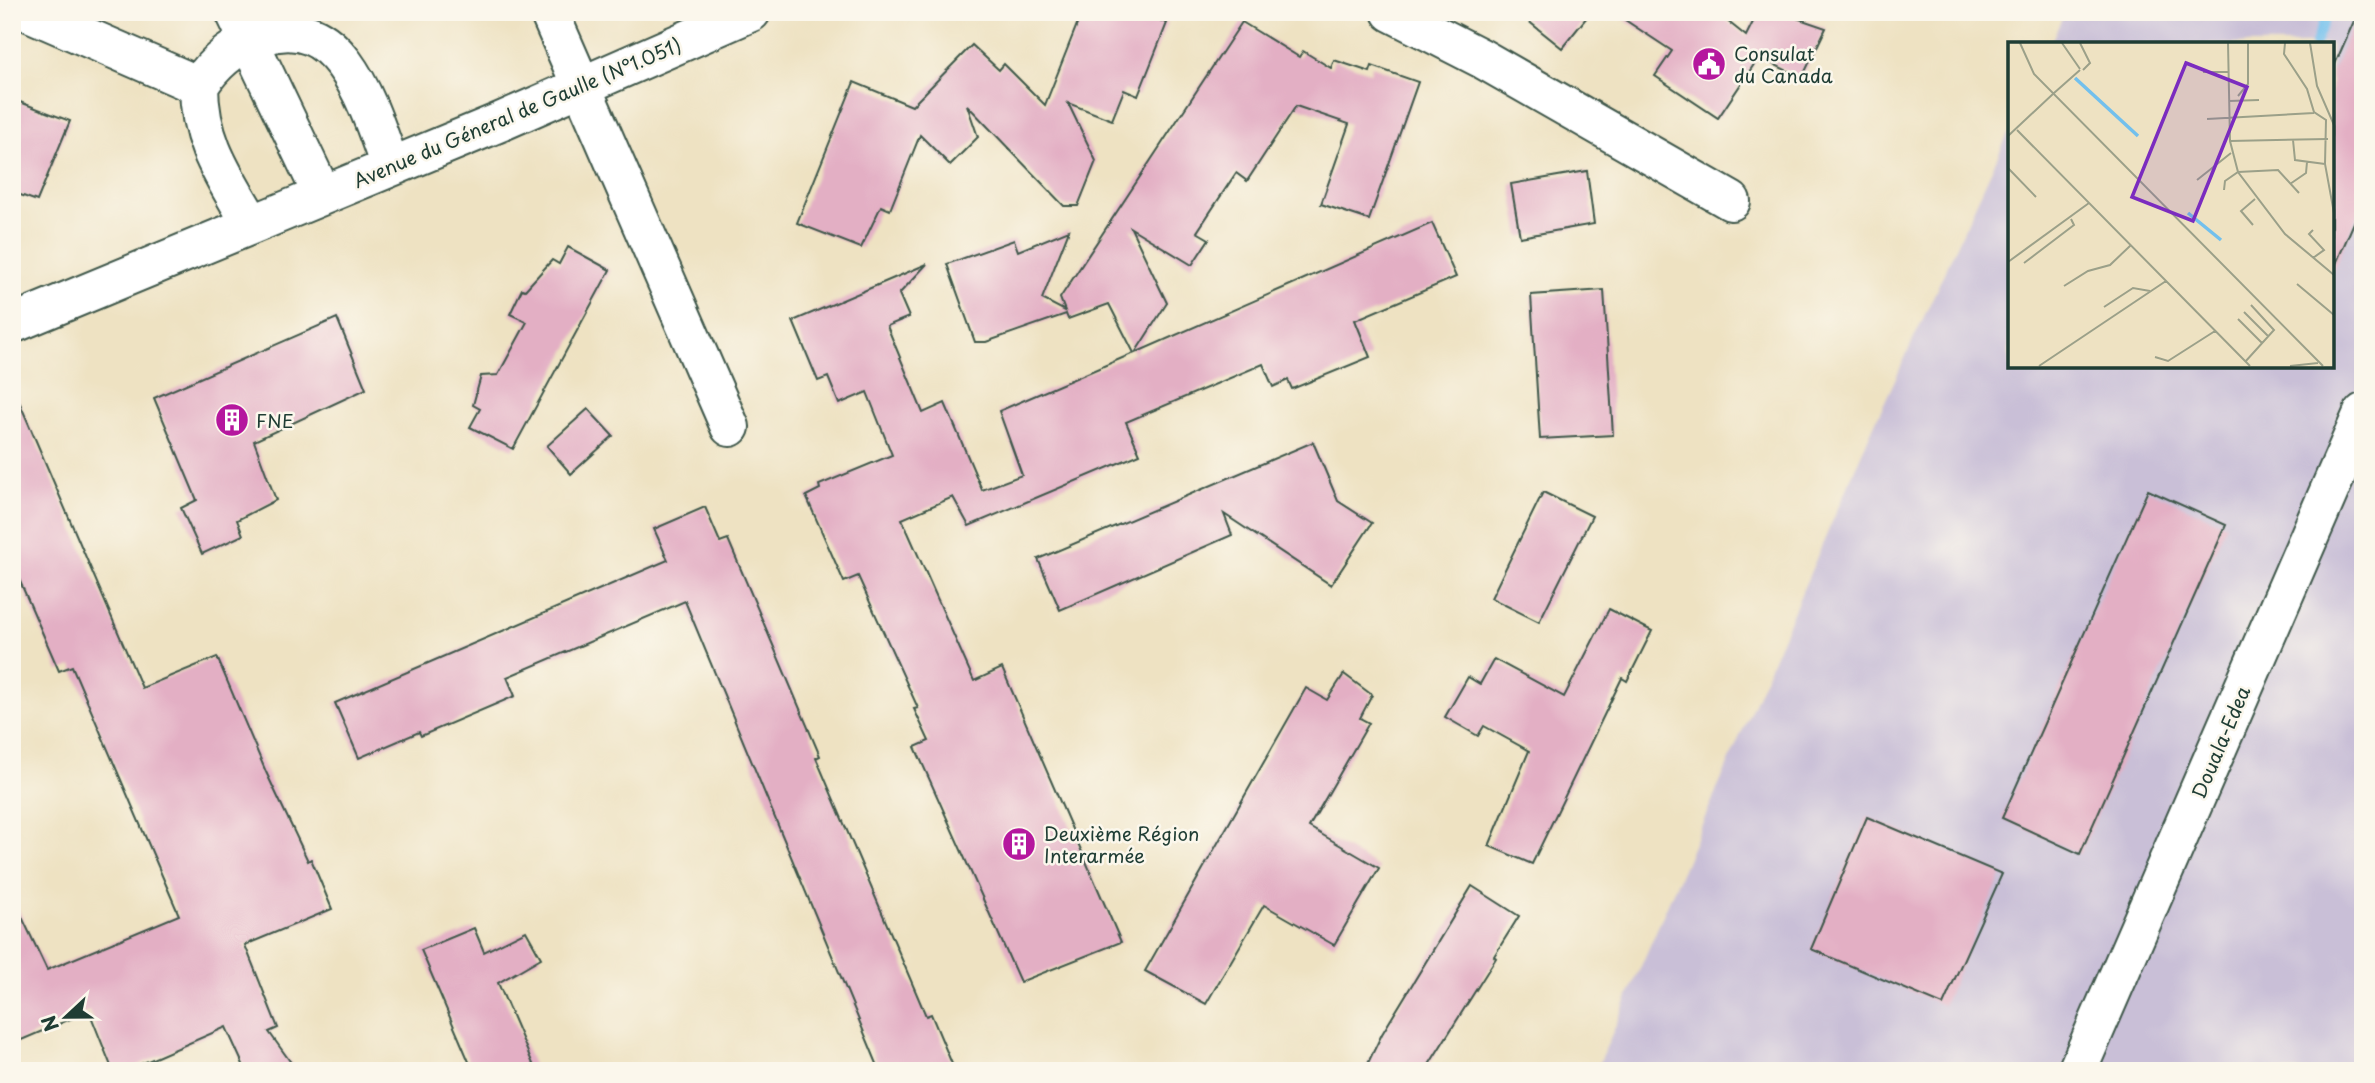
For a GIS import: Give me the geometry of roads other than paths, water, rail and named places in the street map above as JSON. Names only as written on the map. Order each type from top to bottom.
[{"type":"street","points":[[29,12],[198,86]]},
{"type":"street","points":[[549,12],[583,83],[730,427]]},
{"type":"street","name":"Avenue du Géneral de Gaulle (N°1.051)","points":[[12,324],[500,122],[583,83],[751,12]]},
{"type":"street","points":[[1391,12],[1481,58],[1731,201]]},
{"type":"street","points":[[242,26],[228,52],[198,86],[199,115],[208,147],[251,223]]},
{"type":"street","points":[[242,26],[296,31],[318,38],[341,59],[363,93],[390,166]]},
{"type":"street","points":[[242,26],[322,194]]},
{"type":"street","name":"Douala-Edea","points":[[2077,1071],[2363,413]]},
{"type":"waterway","points":[[2316,42],[2328,12]]},
{"type":"place","name":"Consulat du Canada","points":[[1709,64]]},
{"type":"place","name":"FNE","points":[[232,420]]},
{"type":"place","name":"Deuxième Région Interarmée","points":[[1019,844]]}]
